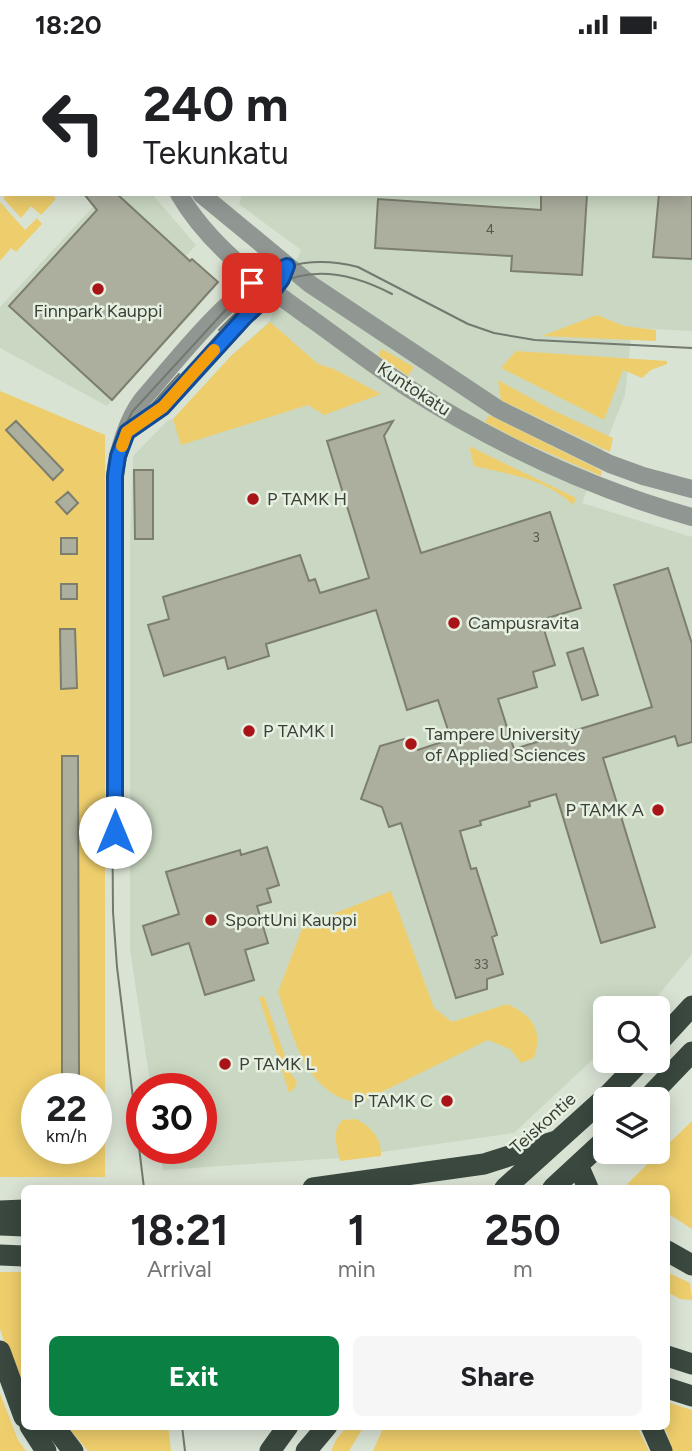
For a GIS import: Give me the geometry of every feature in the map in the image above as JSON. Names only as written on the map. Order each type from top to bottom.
[{"type":"highway","points":[[670,1030],[692,1006]]},
{"type":"highway","points":[[658,1087],[692,1052]]},
{"type":"highway","name":"Teiskontie","points":[[509,1185],[629,1073]]},
{"type":"highway","points":[[334,1185],[484,1164],[556,1141]]},
{"type":"highway","points":[[556,1185],[593,1151]]},
{"type":"highway","points":[[484,1164],[500,1177],[504,1185]]},
{"type":"highway","points":[[578,1165],[586,1185]]},
{"type":"highway","points":[[0,1212],[21,1210]]},
{"type":"highway","points":[[0,1225],[21,1226]]},
{"type":"highway","points":[[670,1253],[692,1265]]},
{"type":"highway","points":[[0,1255],[21,1256]]},
{"type":"highway","points":[[0,1351],[21,1409]]},
{"type":"highway","points":[[670,1357],[692,1364]]},
{"type":"highway","points":[[670,1389],[692,1396]]},
{"type":"highway","points":[[33,1430],[46,1451]]},
{"type":"highway","points":[[57,1430],[73,1451]]},
{"type":"highway","points":[[270,1451],[285,1430]]},
{"type":"highway","points":[[306,1451],[324,1430]]},
{"type":"highway","points":[[320,1451],[327,1430]]},
{"type":"highway","points":[[653,1430],[662,1451]]},
{"type":"street","name":"Kuntokatu","points":[[180,196],[200,226],[239,264],[403,385],[489,435],[592,482],[692,517]]},
{"type":"street","name":"Kuntokatu","points":[[203,196],[329,298],[498,409],[610,464],[692,489]]},
{"type":"street","points":[[115,832],[115,476],[118,456],[132,412],[142,400],[229,303],[258,279],[287,266]]},
{"type":"street","points":[[127,432],[163,407],[245,317],[273,291],[287,266]]},
{"type":"shaded area","points":[[54,196],[56,199],[41,215],[31,206],[21,218],[3,198]]},
{"type":"shaded area","name":"Finnpark Kauppi","points":[[103,196],[154,196],[196,245],[165,279],[197,308],[107,406],[0,348],[0,307]]},
{"type":"shaded area","name":"Tampere University of Applied Sciences","points":[[241,196],[692,196],[692,331],[632,328],[625,395],[582,503],[692,537],[692,954],[658,996],[593,996],[593,1059],[514,1133],[341,1158],[163,1170],[162,1164],[217,1164],[217,1073],[149,1073],[130,950],[130,537],[133,456],[168,420],[173,419],[232,355],[269,322],[301,250],[239,204]]},
{"type":"shaded area","points":[[0,202],[25,230],[37,218],[42,224],[16,252],[11,248],[0,261]]},
{"type":"shaded area","points":[[597,315],[624,326],[656,330],[656,341],[542,336]]},
{"type":"shaded area","points":[[270,322],[318,364],[334,369],[381,394],[324,415],[308,405],[181,445],[173,419],[232,355]]},
{"type":"shaded area","points":[[382,349],[414,367],[408,376],[378,355]]},
{"type":"shaded area","points":[[516,351],[667,361],[667,364],[651,370],[642,378],[623,370],[604,420],[501,368]]},
{"type":"shaded area","points":[[498,380],[550,409],[613,438],[610,452],[501,400]]},
{"type":"shaded area","points":[[0,391],[105,435],[105,1073],[21,1073],[21,1164],[105,1164],[105,1177],[0,1177]]},
{"type":"shaded area","points":[[489,415],[602,471],[601,476],[485,422]]},
{"type":"shaded area","points":[[469,446],[576,498],[573,505],[563,496],[539,483],[474,466]]},
{"type":"shaded area","points":[[391,891],[434,1008],[452,1022],[507,1004],[516,1008],[534,1025],[537,1040],[534,1058],[521,1063],[510,1049],[488,1040],[359,1103],[337,1096],[314,1076],[298,1050],[278,992],[303,926]]},
{"type":"shaded area","points":[[264,996],[291,1074],[297,1082],[289,1093],[259,997]]},
{"type":"shaded area","points":[[356,1119],[374,1134],[380,1144],[381,1156],[340,1161],[337,1129],[343,1120]]},
{"type":"shaded area","points":[[692,1121],[692,1229],[670,1215],[670,1185],[628,1185],[648,1164],[670,1164],[670,1142]]},
{"type":"shaded area","points":[[0,1272],[21,1272],[21,1392],[0,1329]]},
{"type":"shaded area","points":[[670,1273],[690,1283],[692,1300],[680,1299],[670,1294]]},
{"type":"shaded area","points":[[0,1393],[18,1440],[26,1451],[0,1451]]},
{"type":"shaded area","points":[[670,1403],[692,1410],[692,1451],[672,1451],[665,1430],[670,1430]]},
{"type":"shaded area","points":[[70,1430],[168,1430],[171,1451],[88,1451]]},
{"type":"shaded area","points":[[344,1430],[362,1430],[349,1451],[331,1451]]},
{"type":"shaded area","points":[[382,1430],[639,1430],[649,1451],[373,1451]]},
{"type":"building","name":"Finnpark Kauppi","points":[[86,196],[119,196],[190,261],[192,259],[218,282],[112,400],[9,306],[97,210]]},
{"type":"building","points":[[541,196],[587,196],[582,275],[511,271],[512,256],[375,248],[378,199],[541,210]]},
{"type":"building","points":[[659,196],[692,196],[692,259],[653,257]]},
{"type":"building","points":[[16,421],[63,470],[53,480],[6,430]]},
{"type":"building","points":[[393,421],[384,436],[421,553],[550,512],[581,608],[541,620],[555,665],[533,672],[537,687],[498,699],[514,749],[652,707],[614,585],[668,568],[692,644],[692,742],[678,746],[675,736],[603,758],[655,927],[601,943],[556,794],[529,802],[530,806],[480,821],[481,825],[460,831],[471,869],[476,868],[497,935],[492,937],[503,974],[487,979],[487,989],[456,998],[401,823],[389,827],[382,807],[361,799],[380,746],[404,739],[418,750],[451,739],[438,700],[407,710],[376,610],[266,644],[269,656],[228,669],[225,657],[164,676],[148,625],[169,619],[163,597],[300,555],[309,581],[315,579],[320,593],[369,578],[327,441]]},
{"type":"building","points":[[134,470],[153,470],[153,539],[135,539]]},
{"type":"building","points":[[68,492],[78,503],[67,514],[56,502]]},
{"type":"building","points":[[61,538],[77,538],[77,554],[61,554]]},
{"type":"building","points":[[61,584],[77,584],[77,599],[61,599]]},
{"type":"building","points":[[60,629],[75,629],[77,688],[61,689]]},
{"type":"building","points":[[583,648],[598,695],[582,700],[567,653]]},
{"type":"building","points":[[62,756],[78,756],[79,1073],[62,1073]]},
{"type":"building","name":"SportUni Kauppi","points":[[267,847],[279,885],[267,889],[271,902],[257,906],[268,943],[245,950],[254,980],[205,995],[189,943],[152,955],[143,926],[179,914],[166,872],[240,850],[241,855]]},
{"type":"tram line","points":[[144,1185],[117,967],[113,912],[110,486],[115,447],[132,412],[242,292],[268,274],[311,262],[358,267],[468,324],[494,333],[535,340],[692,348]]},
{"type":"tram line","points":[[219,330],[259,295],[298,276],[342,276],[366,282],[392,294]]},
{"type":"tram line","points":[[123,457],[132,433],[179,374]]},
{"type":"tram line","points":[[182,1430],[185,1451]]},
{"type":"slow traffic","points":[[122,446],[127,432],[163,407],[214,350]]},
{"type":"place","name":"Finnpark Kauppi","points":[[98,289]]},
{"type":"place","name":"P TAMK H","points":[[253,499]]},
{"type":"place","name":"Campusravita","points":[[454,623]]},
{"type":"place","name":"P TAMK I","points":[[249,731]]},
{"type":"place","name":"Tampere University of Applied Sciences","points":[[411,744]]},
{"type":"place","name":"P TAMK A","points":[[658,810]]},
{"type":"place","name":"SportUni Kauppi","points":[[211,920]]},
{"type":"place","name":"P TAMK L","points":[[225,1064]]},
{"type":"place","name":"P TAMK C","points":[[447,1101]]},
{"type":"route","points":[[115,832],[115,476],[118,456],[127,432],[163,407],[245,317],[273,291],[287,266],[252,283]]}]
